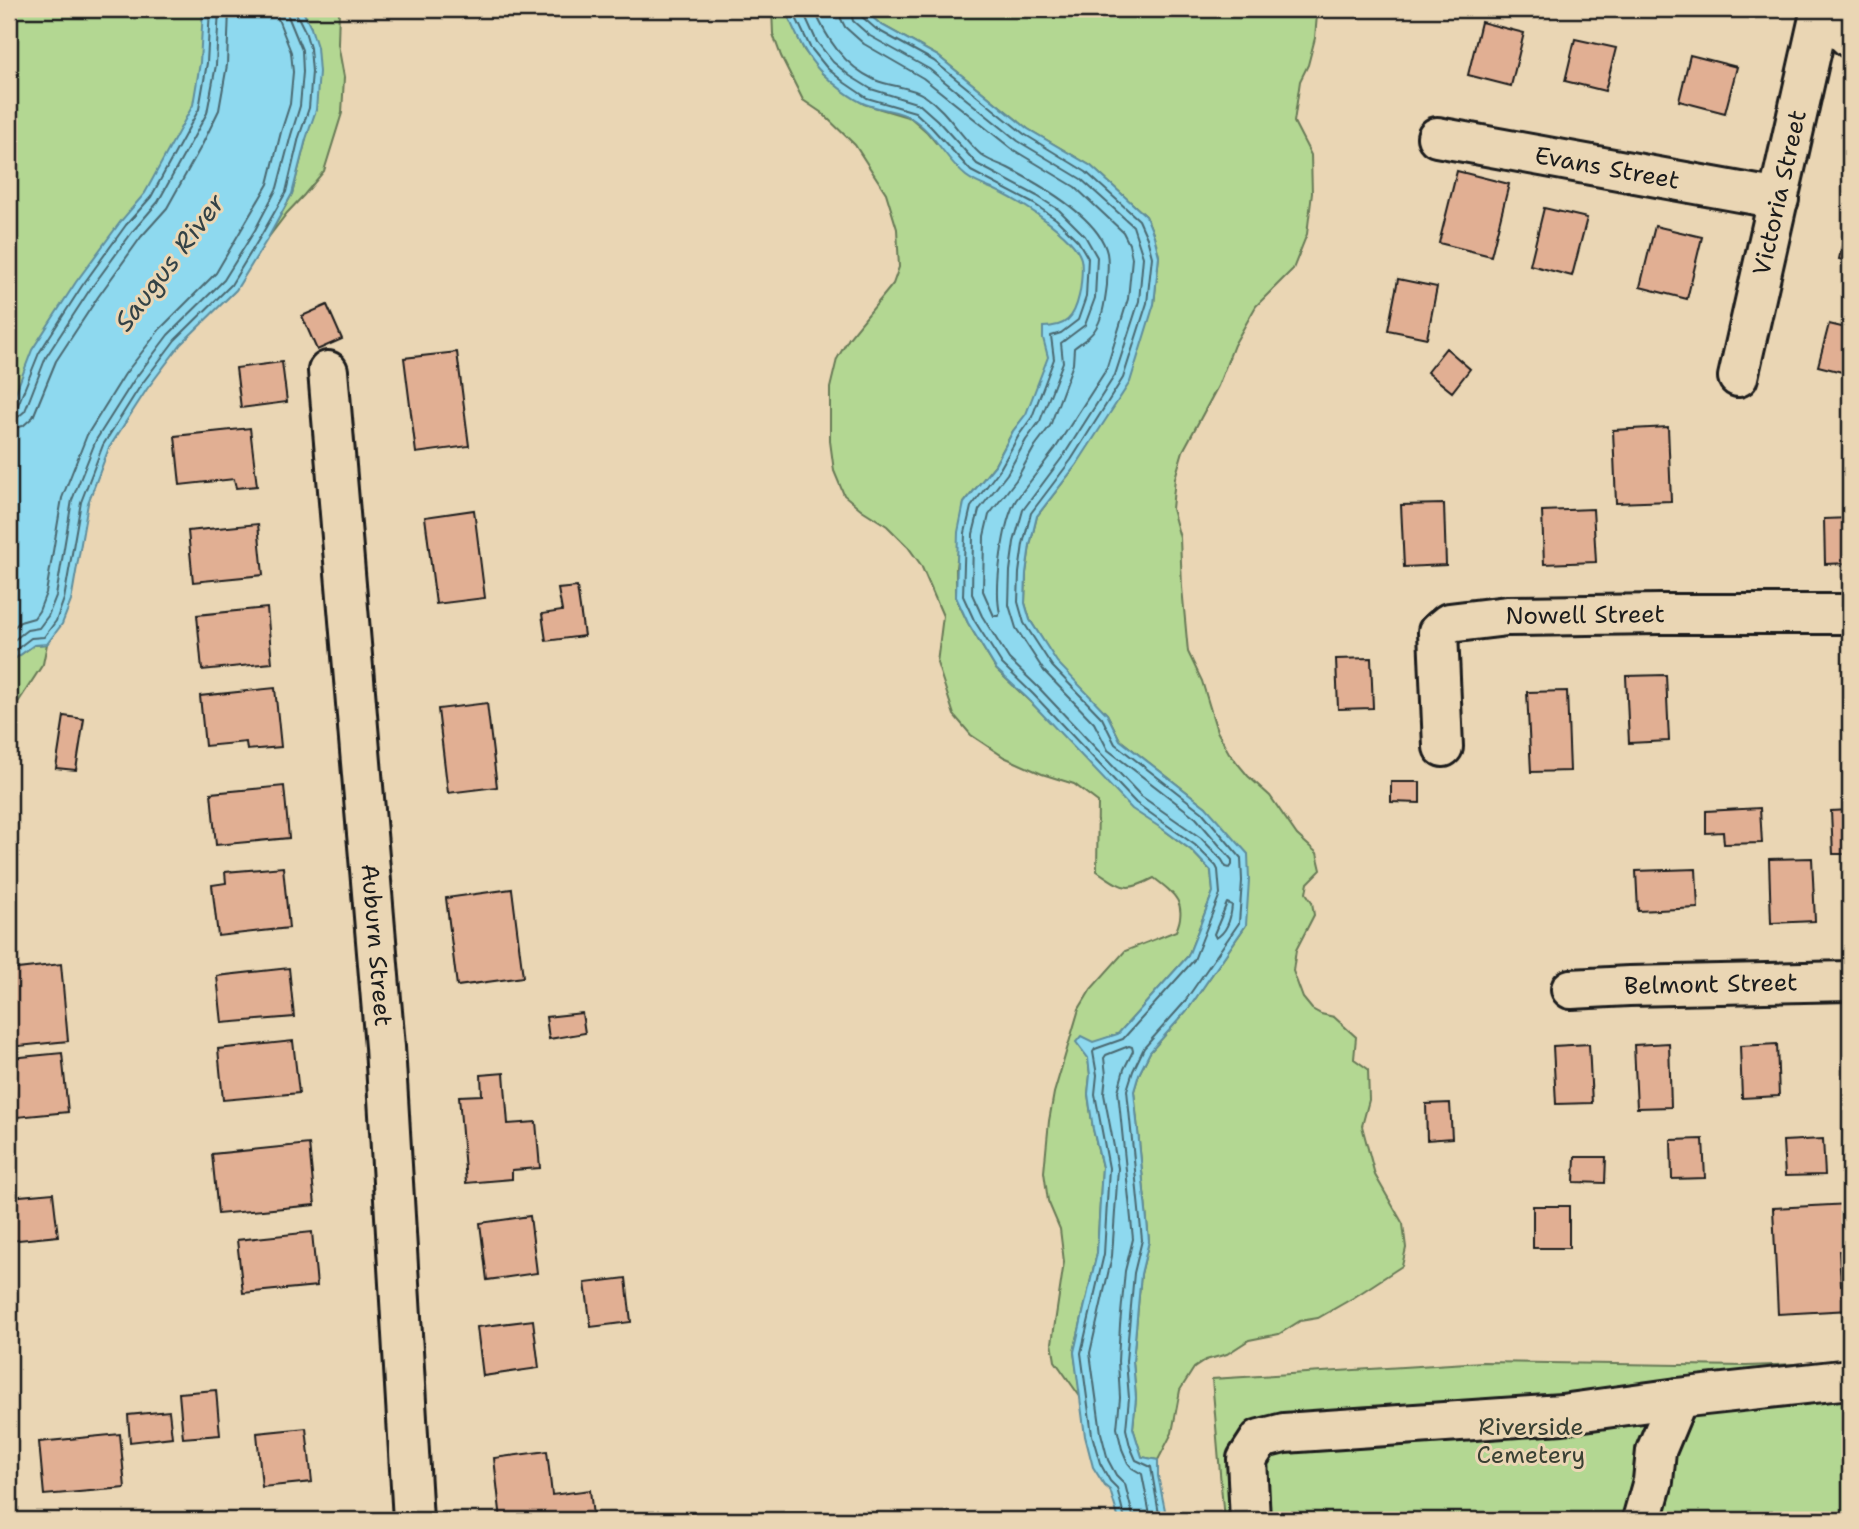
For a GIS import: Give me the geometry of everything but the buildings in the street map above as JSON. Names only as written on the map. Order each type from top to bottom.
[{"type":"street","points":[[1823,9],[1850,38]]},
{"type":"street","name":"Victoria Street","points":[[1738,377],[1823,9]]},
{"type":"street","name":"Evans Street","points":[[1437,137],[1779,200]]},
{"type":"street","name":"Auburn Street","points":[[328,371],[385,1047],[413,1520]]},
{"type":"street","name":"Nowell Street","points":[[1443,747],[1438,632],[1449,623],[1507,616],[1850,614]]},
{"type":"street","name":"Belmont Street","points":[[1572,989],[1850,981]]},
{"type":"street","points":[[1250,1520],[1247,1459],[1260,1439],[1284,1433],[1562,1414],[1850,1379]]},
{"type":"street","points":[[1642,1520],[1653,1480],[1656,1451],[1678,1398]]},
{"type":"green space","points":[[9,9],[206,9],[207,97],[9,421]]},
{"type":"green space","points":[[302,9],[339,9],[338,44],[344,77],[342,113],[324,171],[268,238],[292,194],[306,139],[311,28]]},
{"type":"green space","points":[[772,9],[785,9],[804,50],[822,73],[841,89],[864,104],[911,118],[936,143],[1010,171],[1120,297],[1013,431],[995,465],[964,503],[956,567],[956,598],[996,669],[1164,830],[1191,850],[1211,871],[1213,892],[1188,956],[1118,1034],[1093,1043],[1088,1057],[1088,1094],[1102,1167],[1097,1253],[1074,1352],[1081,1398],[1055,1361],[1052,1343],[1064,1262],[1060,1229],[1048,1201],[1044,1172],[1054,1093],[1079,1009],[1091,989],[1125,951],[1176,931],[1181,914],[1180,907],[1168,889],[1154,878],[1137,886],[1124,887],[1097,871],[1098,802],[1074,784],[1042,774],[1004,757],[971,735],[954,715],[937,663],[943,616],[921,565],[887,526],[844,495],[834,471],[830,441],[830,388],[837,359],[849,338],[893,284],[899,267],[897,229],[886,193],[855,145],[822,113],[803,100],[773,34]]},
{"type":"green space","points":[[863,9],[1229,9],[1245,15],[1263,9],[1310,9],[1317,15],[1315,38],[1308,65],[1300,81],[1294,122],[1311,155],[1312,193],[1307,234],[1293,269],[1256,306],[1234,345],[1218,386],[1183,451],[1175,478],[1172,509],[1180,538],[1188,652],[1202,681],[1217,731],[1229,753],[1248,776],[1270,796],[1297,835],[1317,853],[1321,870],[1308,883],[1306,893],[1312,902],[1314,915],[1296,950],[1293,971],[1303,998],[1312,1009],[1334,1017],[1356,1037],[1354,1059],[1368,1069],[1369,1100],[1362,1126],[1375,1175],[1403,1224],[1406,1248],[1402,1266],[1318,1318],[1300,1321],[1279,1334],[1249,1340],[1227,1354],[1206,1360],[1194,1368],[1180,1390],[1172,1433],[1158,1460],[1142,1457],[1133,1428],[1136,1398],[1133,1361],[1141,1274],[1149,1241],[1134,1091],[1150,1052],[1189,1008],[1246,925],[1206,807],[1120,740],[1107,714],[1057,663],[1030,620],[1025,603],[1026,573],[1037,516],[1077,464],[1154,304],[1159,256],[1146,216],[1091,166],[1028,129],[938,56],[880,24]]},
{"type":"green space","points":[[47,644],[43,664],[17,704],[9,722],[9,663],[34,645]]},
{"type":"green space","name":"Riverside Cemetery","points":[[1483,1362],[1746,1366],[1850,1362],[1850,1520],[1224,1520],[1212,1379]]},
{"type":"water","name":"Saugus River","points":[[203,9],[302,9],[317,47],[319,72],[316,110],[292,194],[236,290],[181,344],[147,389],[109,448],[88,503],[71,601],[62,624],[47,644],[34,645],[9,663],[9,410],[32,350],[76,282],[145,193],[193,105],[200,63]]},
{"type":"water","points":[[785,9],[863,9],[880,24],[938,56],[1028,129],[1091,166],[1146,216],[1154,236],[1159,256],[1154,304],[1130,382],[1077,464],[1037,516],[1026,573],[1025,603],[1030,620],[1057,662],[1107,714],[1120,740],[1206,807],[1248,854],[1246,925],[1189,1008],[1150,1052],[1134,1091],[1149,1241],[1141,1274],[1133,1361],[1136,1398],[1133,1428],[1142,1457],[1158,1460],[1158,1476],[1167,1520],[1119,1520],[1110,1490],[1093,1467],[1085,1436],[1074,1352],[1097,1253],[1102,1167],[1088,1094],[1088,1058],[1076,1042],[1081,1036],[1093,1042],[1118,1034],[1188,956],[1213,892],[1211,871],[1191,850],[1132,809],[996,669],[968,623],[956,597],[958,532],[964,503],[995,465],[1013,431],[1026,414],[1048,357],[1043,327],[1063,323],[1074,310],[1080,288],[1081,259],[1068,239],[1044,219],[1005,195],[966,176],[911,118],[860,102],[831,81],[805,51]]}]
